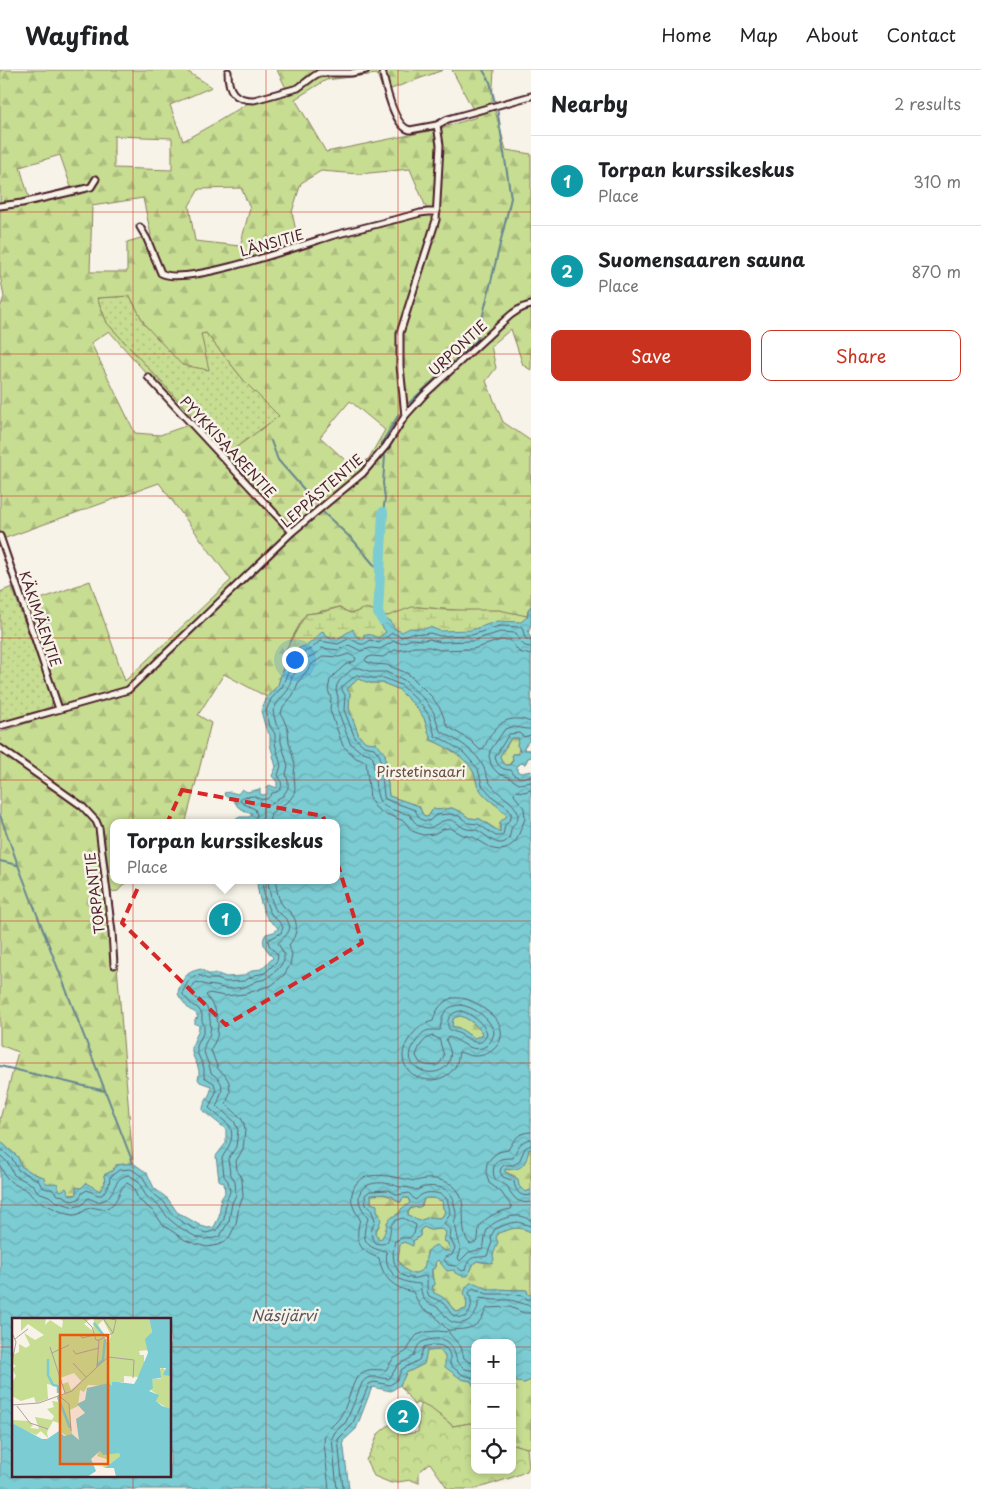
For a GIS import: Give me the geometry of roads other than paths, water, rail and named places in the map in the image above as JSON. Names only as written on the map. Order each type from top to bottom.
[{"type":"street","points":[[228,72],[229,89],[234,95],[254,100],[298,88],[319,73],[350,74],[366,70]]},
{"type":"street","points":[[381,70],[388,98],[402,126],[410,130],[437,125],[448,119],[531,96]]},
{"type":"street","points":[[405,416],[400,366],[400,333],[434,228],[437,212],[440,145],[437,125]]},
{"type":"street","points":[[0,206],[22,203],[91,187],[96,179]]},
{"type":"street","name":"LÄNSITIE","points":[[140,227],[161,273],[178,276],[209,271],[244,262],[420,213],[437,212]]},
{"type":"street","name":"URPONTIE","points":[[405,416],[515,311],[531,305]]},
{"type":"street","name":"PYYKKISAARENTIE","points":[[148,377],[292,532]]},
{"type":"street","name":"LEPPÄSTENTIE","points":[[0,726],[128,690],[292,532],[363,473],[386,446],[405,416]]},
{"type":"street","name":"KÄKIMÄENTIE","points":[[0,536],[59,709]]},
{"type":"street","name":"TORPANTIE","points":[[0,748],[82,806],[96,821],[99,828],[112,932],[114,965]]},
{"type":"water","name":"Näsijärvi","points":[[531,606],[529,632],[531,638],[531,738],[524,747],[524,750],[531,750],[531,757],[528,758],[525,764],[517,765],[517,771],[521,773],[531,771],[531,1149],[529,1149],[527,1159],[520,1168],[505,1169],[505,1172],[518,1179],[519,1186],[525,1192],[531,1190],[531,1232],[518,1228],[498,1233],[496,1238],[498,1242],[492,1263],[477,1261],[474,1263],[468,1276],[455,1273],[454,1270],[447,1271],[438,1260],[435,1263],[435,1268],[432,1269],[432,1278],[435,1285],[432,1286],[434,1293],[443,1297],[457,1312],[466,1309],[467,1303],[464,1294],[466,1287],[470,1283],[475,1283],[488,1289],[527,1290],[528,1294],[531,1295],[531,1380],[524,1383],[516,1382],[516,1339],[471,1339],[471,1381],[461,1379],[445,1367],[445,1356],[440,1350],[427,1351],[424,1364],[406,1373],[400,1385],[391,1391],[372,1387],[356,1429],[343,1441],[349,1489],[0,1489],[0,1141],[18,1157],[21,1166],[34,1174],[44,1177],[47,1183],[58,1184],[58,1189],[61,1191],[66,1188],[69,1194],[73,1196],[77,1194],[76,1187],[81,1188],[86,1183],[100,1191],[105,1183],[104,1175],[112,1171],[116,1165],[133,1163],[147,1173],[154,1188],[168,1199],[177,1212],[201,1226],[214,1227],[219,1217],[221,1199],[225,1193],[224,1183],[219,1180],[216,1156],[226,1143],[226,1129],[203,1111],[211,1086],[200,1082],[198,1079],[198,1068],[192,1052],[199,1025],[195,1024],[195,1019],[198,1018],[196,1013],[190,1010],[180,998],[178,994],[179,989],[185,976],[201,969],[208,974],[218,974],[226,977],[242,976],[261,969],[273,958],[263,941],[266,934],[278,929],[264,912],[258,884],[340,884],[340,819],[236,819],[250,817],[252,813],[238,807],[233,799],[225,796],[224,793],[238,794],[242,789],[247,792],[260,789],[260,794],[263,795],[267,794],[269,785],[277,788],[277,782],[272,776],[276,767],[270,744],[270,735],[266,729],[261,711],[267,697],[278,685],[282,672],[299,648],[308,645],[323,631],[327,637],[337,639],[353,629],[355,635],[363,640],[364,634],[378,638],[386,632],[381,625],[382,620],[389,620],[395,629],[402,632],[410,628],[423,629],[430,627],[440,631],[471,630],[498,621],[521,622],[528,616],[528,610]],"holes":[[[358,679],[370,683],[383,683],[398,689],[417,708],[424,718],[431,740],[450,749],[461,757],[471,767],[477,785],[482,792],[507,816],[500,822],[500,832],[480,819],[469,818],[452,808],[433,809],[428,817],[423,815],[419,806],[389,796],[385,754],[376,743],[366,742],[359,736],[349,709],[350,693],[347,689]],[[511,738],[519,738],[517,745],[520,750],[519,754],[512,754],[513,760],[510,765],[506,765],[502,762],[500,756]],[[461,1016],[476,1025],[482,1033],[481,1036],[474,1038],[459,1028],[452,1026],[453,1019]],[[384,1194],[392,1196],[400,1203],[403,1198],[408,1198],[410,1203],[401,1209],[400,1213],[390,1218],[384,1234],[381,1239],[378,1239],[375,1233],[381,1220],[377,1211],[377,1205],[371,1203],[371,1195]],[[424,1199],[442,1201],[445,1211],[443,1216],[440,1218],[430,1217],[419,1221],[408,1215],[408,1211],[411,1208],[420,1207]],[[424,1227],[430,1230],[441,1229],[446,1232],[444,1241],[447,1242],[450,1249],[444,1251],[436,1245],[432,1247],[427,1254],[424,1268],[416,1273],[412,1273],[406,1270],[398,1260],[400,1244],[404,1242],[413,1246],[413,1241],[420,1236],[420,1230]]]},
{"type":"waterway","points":[[483,70],[490,82],[495,103]]},
{"type":"waterway","points":[[409,403],[477,340],[511,198],[497,108]]},
{"type":"waterway","points":[[381,444],[399,414]]},
{"type":"waterway","points":[[271,441],[278,460],[316,503]]},
{"type":"waterway","points":[[383,512],[385,499],[383,483],[385,456]]},
{"type":"waterway","points":[[382,620],[378,613],[383,512]]},
{"type":"waterway","points":[[324,513],[354,541],[379,571]]},
{"type":"waterway","points":[[0,815],[133,1163]]},
{"type":"waterway","points":[[0,861],[17,865]]},
{"type":"waterway","points":[[0,1066],[105,1091]]},
{"type":"place","name":"Torpan kurssikeskus","points":[[225,919]]},
{"type":"place","name":"Suomensaaren sauna","points":[[403,1416]]},
{"type":"park label","name":"Pirstetinsaari","points":[[421,772]]}]
